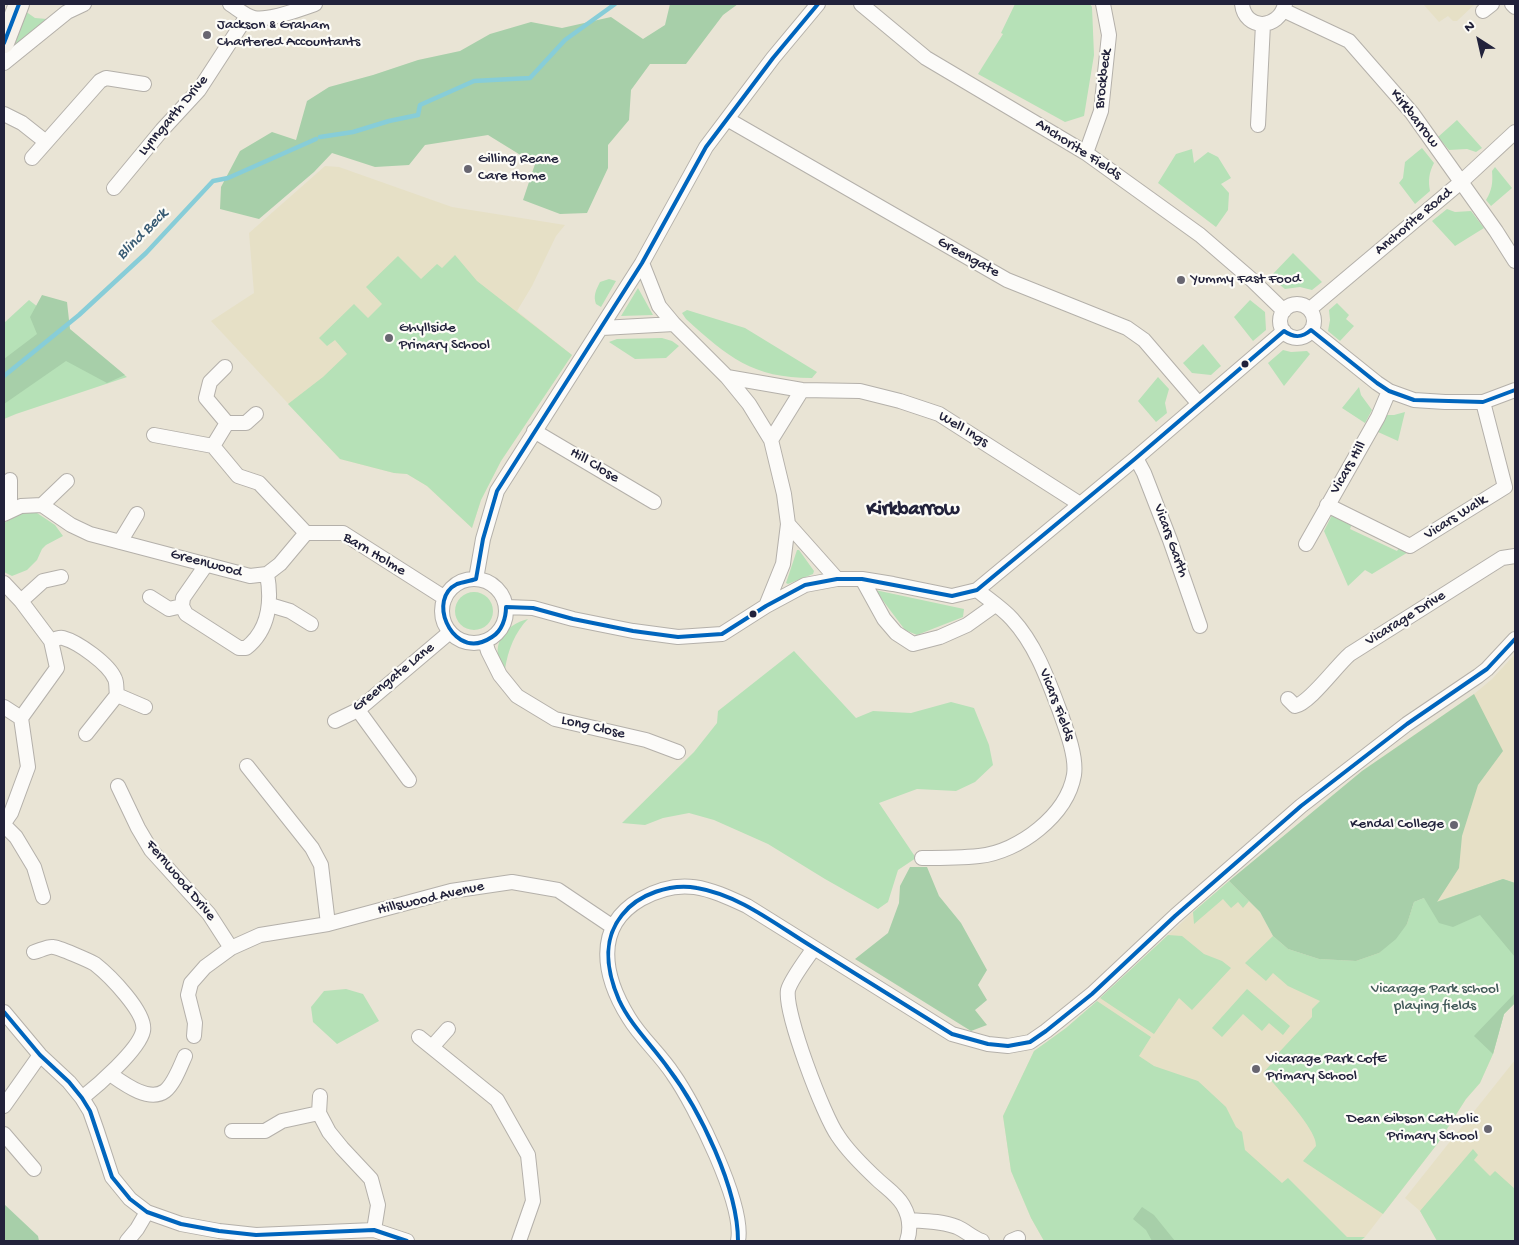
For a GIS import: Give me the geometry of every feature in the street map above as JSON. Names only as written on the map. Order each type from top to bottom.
[{"type":"street","points":[[4,43],[19,4]]},
{"type":"street","points":[[4,63],[67,12],[84,4]]},
{"type":"street","points":[[230,4],[247,16],[256,19],[295,12],[314,4]]},
{"type":"street","points":[[476,579],[483,539],[497,491],[642,263],[706,147],[773,58],[818,4]]},
{"type":"street","name":"Anchorite Fields","points":[[861,4],[926,58],[1086,153],[1200,236],[1284,311]]},
{"type":"street","name":"Brockbeck","points":[[1086,153],[1101,111],[1109,35],[1103,4]]},
{"type":"street","points":[[1242,4],[1244,14],[1249,19],[1263,24],[1258,125]]},
{"type":"street","points":[[1512,4],[1515,7]]},
{"type":"street","name":"Kirkbarrow","points":[[1263,24],[1275,20],[1284,7],[1349,41],[1412,113],[1515,261]]},
{"type":"street","name":"Lynngarth Drive","points":[[114,188],[162,130],[199,90],[247,16]]},
{"type":"street","points":[[32,158],[100,81],[106,78],[144,84]]},
{"type":"street","points":[[4,114],[22,123],[46,142]]},
{"type":"street","name":"Greengate","points":[[727,120],[998,275],[1127,328],[1144,340],[1199,404]]},
{"type":"street","name":"Anchorite Road","points":[[1310,309],[1461,182],[1515,132]]},
{"type":"street","points":[[642,263],[659,306],[674,324],[727,377],[749,404],[771,440],[784,494],[788,524],[783,564],[766,606]]},
{"type":"street","points":[[1294,304],[1306,306],[1310,309],[1314,320],[1311,330],[1298,338],[1292,337],[1284,331],[1280,320],[1284,311],[1294,304]]},
{"type":"street","points":[[602,328],[674,324]]},
{"type":"street","points":[[1311,330],[1351,364],[1390,391],[1414,400],[1483,402],[1515,390]]},
{"type":"street","points":[[506,607],[533,608],[573,619],[632,631],[678,637],[722,634],[766,606],[805,585],[837,579],[862,579],[952,596],[977,590],[1136,458],[1284,331]]},
{"type":"street","points":[[225,368],[210,382],[206,398],[227,423],[246,423],[256,414]]},
{"type":"street","name":"Well Ings","points":[[727,377],[802,390],[860,391],[900,401],[939,414],[1080,504]]},
{"type":"street","points":[[771,440],[802,390]]},
{"type":"street","name":"Vicars Hill","points":[[1306,544],[1378,417],[1390,391]]},
{"type":"street","name":"Vicars Walk","points":[[1327,505],[1410,546],[1505,487],[1483,402]]},
{"type":"street","points":[[214,446],[227,423]]},
{"type":"street","name":"Hill Close","points":[[534,431],[654,502]]},
{"type":"street","points":[[154,435],[214,446],[238,476],[259,483],[306,533],[280,564],[267,574],[270,605],[260,634],[246,648],[238,648],[186,614],[182,606],[183,598],[206,565]]},
{"type":"street","name":"Vicars Garth","points":[[1136,458],[1144,473],[1170,540],[1200,626]]},
{"type":"street","points":[[10,480],[7,512],[21,506],[42,505],[67,481]]},
{"type":"street","name":"Greenwood","points":[[42,505],[71,525],[90,534],[250,576],[267,574]]},
{"type":"street","points":[[120,542],[137,514]]},
{"type":"street","points":[[788,524],[837,579]]},
{"type":"street","name":"Barn Holme","points":[[306,533],[343,533],[445,598]]},
{"type":"street","name":"Vicarage Drive","points":[[1308,698],[1350,654],[1502,558],[1515,556]]},
{"type":"street","points":[[21,601],[42,581],[61,577]]},
{"type":"street","points":[[862,579],[884,619],[896,633],[913,644],[940,637],[967,625],[995,605]]},
{"type":"street","points":[[466,580],[486,581],[501,593],[506,607],[505,621],[500,630],[485,641],[476,643],[466,642],[457,638],[445,624],[442,607],[445,598],[450,590],[466,580]]},
{"type":"street","points":[[4,583],[21,601],[51,641],[56,668],[21,718],[28,766],[11,813],[4,824],[16,837],[34,867],[43,897]]},
{"type":"street","name":"Vicars Fields","points":[[922,858],[981,856],[1012,846],[1040,828],[1058,811],[1074,774],[1071,744],[1047,677],[1029,640],[1011,618],[977,590]]},
{"type":"street","points":[[150,597],[169,608],[182,606]]},
{"type":"street","points":[[270,605],[290,611],[311,624]]},
{"type":"street","name":"Greengate Lane","points":[[335,721],[358,710],[450,632]]},
{"type":"street","points":[[51,641],[56,638],[62,638],[84,650],[99,660],[115,679],[117,695],[86,734]]},
{"type":"street","points":[[738,1241],[736,1220],[729,1188],[692,1105],[674,1074],[629,1019],[611,984],[607,948],[613,926],[629,906],[650,894],[673,886],[694,886],[715,891],[747,906],[952,1034],[988,1044],[1008,1046],[1030,1042],[1092,994],[1181,911],[1301,806],[1407,724],[1478,676],[1515,639]]},
{"type":"street","name":"Long Close","points":[[485,641],[488,652],[500,675],[517,696],[555,719],[646,740],[678,752]]},
{"type":"street","points":[[117,695],[145,707]]},
{"type":"street","points":[[1288,698],[1295,706],[1308,698],[1318,709]]},
{"type":"street","points":[[4,707],[21,718]]},
{"type":"street","points":[[358,710],[409,780]]},
{"type":"street","points":[[247,766],[312,848],[322,866],[328,924]]},
{"type":"street","name":"Fernwood Drive","points":[[118,786],[151,850],[209,914],[231,948]]},
{"type":"street","name":"Hillswood Avenue","points":[[194,1036],[195,1023],[188,995],[191,983],[205,967],[231,948],[260,935],[328,924],[451,891],[512,882],[558,890],[613,926]]},
{"type":"street","points":[[34,952],[53,947],[95,964],[124,992],[142,1018],[143,1031],[136,1043],[110,1074],[82,1098]]},
{"type":"street","points":[[814,948],[788,990],[792,1019],[824,1111],[838,1136],[857,1159],[897,1196],[904,1207],[909,1220],[909,1234],[906,1241]]},
{"type":"street","points":[[4,1012],[40,1055],[69,1082],[82,1098],[95,1124],[112,1177],[130,1199],[147,1212],[181,1224],[219,1231],[256,1235],[374,1230],[407,1241]]},
{"type":"street","points":[[432,1047],[448,1028]]},
{"type":"street","points":[[419,1037],[497,1100],[528,1155],[533,1201],[519,1241]]},
{"type":"street","points":[[4,1106],[40,1055]]},
{"type":"street","points":[[110,1074],[133,1089],[157,1095],[169,1087],[185,1056]]},
{"type":"street","points":[[320,1096],[320,1114],[329,1132],[371,1179],[378,1204],[374,1230]]},
{"type":"street","points":[[232,1131],[265,1131],[282,1121],[320,1114]]},
{"type":"street","points":[[4,1134],[34,1169]]},
{"type":"street","points":[[126,1241],[137,1229],[147,1212]]},
{"type":"street","points":[[909,1220],[933,1222],[958,1228],[973,1238],[982,1241]]},
{"type":"shaded area","points":[[1423,4],[1475,4],[1457,21],[1453,21],[1448,16],[1439,22]]},
{"type":"shaded area","name":"Ghyllside Primary School","points":[[325,166],[339,167],[452,207],[565,225],[556,236],[532,286],[517,311],[572,355],[501,461],[481,500],[472,528],[427,486],[407,474],[394,473],[340,459],[211,321],[254,293],[249,233]]},
{"type":"shaded area","name":"Vicarage Park CofE Primary School","points":[[1515,654],[1515,1003],[1504,1014],[1493,1054],[1480,1083],[1466,1099],[1438,1143],[1365,1237],[1360,1241],[1044,1241],[1031,1218],[1011,1171],[1003,1116],[1034,1051],[1066,1028],[1096,1002],[1229,881],[1260,912],[1273,936],[1288,949],[1319,959],[1356,961],[1424,898],[1362,771],[1474,694],[1492,679]]},
{"type":"shaded area","name":"Dean Gibson Catholic Primary School","points":[[1515,1060],[1515,1241],[1437,1241],[1420,1211],[1405,1198]]},
{"type":"green space","points":[[670,4],[738,4],[723,15],[686,64],[650,64],[631,90],[629,120],[608,145],[608,168],[587,213],[560,214],[523,200],[535,164],[488,135],[425,145],[409,165],[375,167],[332,153],[314,172],[259,219],[220,209],[221,187],[240,151],[272,132],[296,140],[307,101],[329,87],[418,60],[460,51],[490,34],[531,22],[562,28],[611,17],[643,39],[665,25]]},
{"type":"green space","points":[[1015,4],[1090,4],[1092,7],[1094,55],[1084,116],[1065,122],[978,74],[1003,34],[1001,33]]},
{"type":"green space","points":[[25,11],[35,18],[47,19],[4,58]]},
{"type":"green space","points":[[1457,120],[1482,148],[1476,152],[1467,149],[1449,150],[1438,137]]},
{"type":"green space","points":[[1422,148],[1434,163],[1429,177],[1430,191],[1415,204],[1399,183],[1403,178],[1405,162]]},
{"type":"green space","points":[[1192,149],[1194,163],[1208,152],[1218,157],[1231,178],[1221,184],[1229,193],[1228,210],[1216,227],[1158,183],[1176,154]]},
{"type":"green space","points":[[1495,167],[1512,188],[1491,206],[1486,200],[1491,190],[1492,171]]},
{"type":"green space","points":[[1447,209],[1455,212],[1471,211],[1484,228],[1455,246],[1432,221]]},
{"type":"green space","points":[[1293,253],[1322,282],[1312,290],[1300,287],[1285,289],[1270,277]]},
{"type":"green space","points":[[455,255],[477,281],[572,355],[501,461],[481,500],[472,528],[427,486],[407,474],[394,473],[340,459],[288,404],[323,377],[347,354],[335,340],[327,346],[319,338],[354,304],[368,318],[382,304],[366,287],[398,256],[421,279],[437,264],[442,268]]},
{"type":"green space","points":[[609,279],[616,281],[601,307],[596,304],[595,293],[600,282]]},
{"type":"green space","points":[[638,288],[653,315],[621,316]]},
{"type":"green space","points":[[42,295],[67,302],[70,329],[125,375],[107,383],[66,361],[4,404],[4,359],[37,334],[30,317]]},
{"type":"green space","points":[[29,300],[127,377],[4,419],[4,323]]},
{"type":"green space","points":[[1250,300],[1265,312],[1266,330],[1253,341],[1234,317]]},
{"type":"green space","points":[[1337,303],[1349,315],[1346,319],[1354,326],[1340,341],[1328,331],[1329,310]]},
{"type":"green space","points":[[687,310],[745,328],[817,372],[812,378],[791,377],[773,374],[742,363],[715,344],[686,319],[682,313]]},
{"type":"green space","points":[[662,338],[672,341],[679,346],[666,358],[635,359],[609,342],[617,339]]},
{"type":"green space","points":[[1203,344],[1221,366],[1211,375],[1192,373],[1183,363]]},
{"type":"green space","points":[[1283,350],[1291,352],[1307,351],[1310,354],[1284,386],[1268,363]]},
{"type":"green space","points":[[1158,377],[1169,389],[1165,403],[1167,413],[1156,422],[1138,401]]},
{"type":"green space","points":[[1359,387],[1361,395],[1372,410],[1365,423],[1342,408]]},
{"type":"green space","points":[[1405,412],[1398,441],[1378,432],[1387,415]]},
{"type":"green space","points":[[34,511],[55,525],[63,536],[46,545],[37,560],[27,570],[12,576],[4,572],[4,523],[23,512]]},
{"type":"green space","points":[[1333,513],[1352,523],[1350,529],[1397,551],[1400,546],[1410,551],[1372,574],[1365,570],[1348,586],[1324,531]]},
{"type":"green space","points":[[797,550],[799,550],[814,571],[813,574],[788,584],[786,583]]},
{"type":"green space","points":[[875,590],[964,609],[963,617],[917,635],[905,630]]},
{"type":"green space","points":[[474,592],[487,598],[493,611],[487,624],[474,630],[461,624],[455,611],[461,598]]},
{"type":"green space","points":[[528,619],[519,630],[513,642],[505,669],[498,653],[498,645],[501,638],[512,626]]},
{"type":"green space","points":[[794,651],[856,718],[873,711],[911,713],[951,702],[974,708],[989,745],[993,765],[975,782],[956,791],[917,789],[879,803],[916,858],[898,870],[888,902],[878,909],[768,844],[714,820],[689,813],[663,818],[645,825],[622,823],[694,752],[717,723],[718,711]]},
{"type":"green space","points":[[1474,694],[1503,751],[1478,785],[1462,836],[1459,868],[1437,902],[1503,879],[1515,883],[1515,957],[1480,915],[1453,927],[1439,923],[1424,898],[1414,902],[1407,924],[1396,939],[1379,953],[1356,961],[1319,959],[1288,949],[1273,936],[1260,912],[1229,881],[1362,771]]},
{"type":"green space","points":[[910,867],[927,867],[939,896],[961,923],[987,970],[978,985],[987,1000],[975,1010],[987,1025],[971,1031],[855,959],[888,933],[899,903],[900,886]]},
{"type":"green space","name":"Vicarage Park school playing fields","points":[[1503,879],[1515,883],[1515,1003],[1504,1014],[1493,1054],[1480,1083],[1466,1099],[1438,1143],[1383,1214],[1303,1161],[1316,1146],[1315,1139],[1303,1119],[1264,1072],[1271,1064],[1270,1062],[1312,1017],[1312,1009],[1320,1001],[1288,986],[1273,973],[1266,981],[1245,963],[1273,936],[1288,949],[1319,959],[1356,961],[1379,953],[1407,924],[1414,902],[1424,898],[1436,902]]},
{"type":"green space","points":[[1229,881],[1249,901],[1243,908],[1238,902],[1231,908],[1223,899],[1194,924],[1193,912]]},
{"type":"green space","points":[[1168,935],[1182,936],[1204,954],[1222,961],[1231,968],[1192,1010],[1179,998],[1154,1034],[1100,998]]},
{"type":"green space","points":[[346,989],[363,994],[379,1021],[337,1044],[313,1022],[311,1007],[324,991]]},
{"type":"green space","points":[[1247,989],[1290,1026],[1283,1035],[1269,1023],[1262,1031],[1243,1014],[1222,1037],[1212,1028]]},
{"type":"green space","points":[[1515,993],[1515,1003],[1504,1014],[1493,1054],[1474,1036]]},
{"type":"green space","points":[[1097,1001],[1151,1037],[1139,1056],[1154,1066],[1198,1081],[1226,1107],[1236,1127],[1242,1132],[1245,1150],[1282,1183],[1288,1178],[1347,1237],[1365,1237],[1360,1241],[1044,1241],[1031,1218],[1011,1171],[1003,1116],[1034,1051],[1066,1028]]},
{"type":"green space","points":[[1473,1149],[1478,1155],[1474,1160],[1490,1176],[1495,1171],[1515,1189],[1515,1241],[1437,1241],[1420,1211]]},
{"type":"green space","points":[[4,1204],[38,1236],[39,1241],[4,1241]]},
{"type":"green space","points":[[1142,1207],[1154,1215],[1175,1241],[1152,1241],[1146,1230],[1133,1219]]},
{"type":"waterway","name":"Blind Beck","points":[[320,137],[353,132],[389,121],[418,115],[420,105],[474,81],[530,78],[565,40],[615,4]]},
{"type":"waterway","name":"Blind Beck","points":[[4,376],[79,315],[146,253],[213,181],[228,178],[316,139]]},
{"type":"transit line","points":[[4,43],[19,4]]},
{"type":"transit line","points":[[818,4],[773,58],[706,147],[642,263],[497,491],[483,539],[476,579],[457,584],[448,591],[444,601],[447,623],[461,640],[471,643],[482,642],[492,637],[503,624],[506,607],[533,608],[573,619],[633,631],[678,637],[722,634],[766,606],[805,585],[837,579],[862,579],[952,596],[977,590],[1136,458],[1284,331],[1298,336],[1304,335],[1311,330],[1377,383],[1389,391],[1414,400],[1483,402],[1515,390]]},
{"type":"transit line","points":[[738,1241],[732,1198],[715,1150],[704,1127],[680,1085],[624,1009],[611,979],[608,957],[611,935],[622,915],[637,901],[656,892],[677,887],[697,888],[727,897],[770,920],[952,1034],[988,1044],[1008,1046],[1030,1042],[1092,994],[1175,916],[1301,806],[1407,724],[1487,669],[1515,639]]},
{"type":"transit line","points":[[4,1012],[40,1055],[69,1082],[82,1098],[90,1111],[112,1177],[130,1199],[147,1212],[181,1224],[219,1231],[256,1235],[374,1230],[407,1241]]},
{"type":"place","name":"Jackson & Graham Chartered Accountants","points":[[207,35]]},
{"type":"place","name":"Gilling Reane Care Home","points":[[468,169]]},
{"type":"place","name":"Yummy Fast Food","points":[[1181,280]]},
{"type":"place","name":"Ghyllside Primary School","points":[[389,338]]},
{"type":"place","name":"Kendal College","points":[[1454,825]]},
{"type":"place","name":"Vicarage Park CofE Primary School","points":[[1256,1069]]},
{"type":"place","name":"Dean Gibson Catholic Primary School","points":[[1488,1129]]},
{"type":"district","name":"Kirkbarrow","points":[[913,511]]}]
